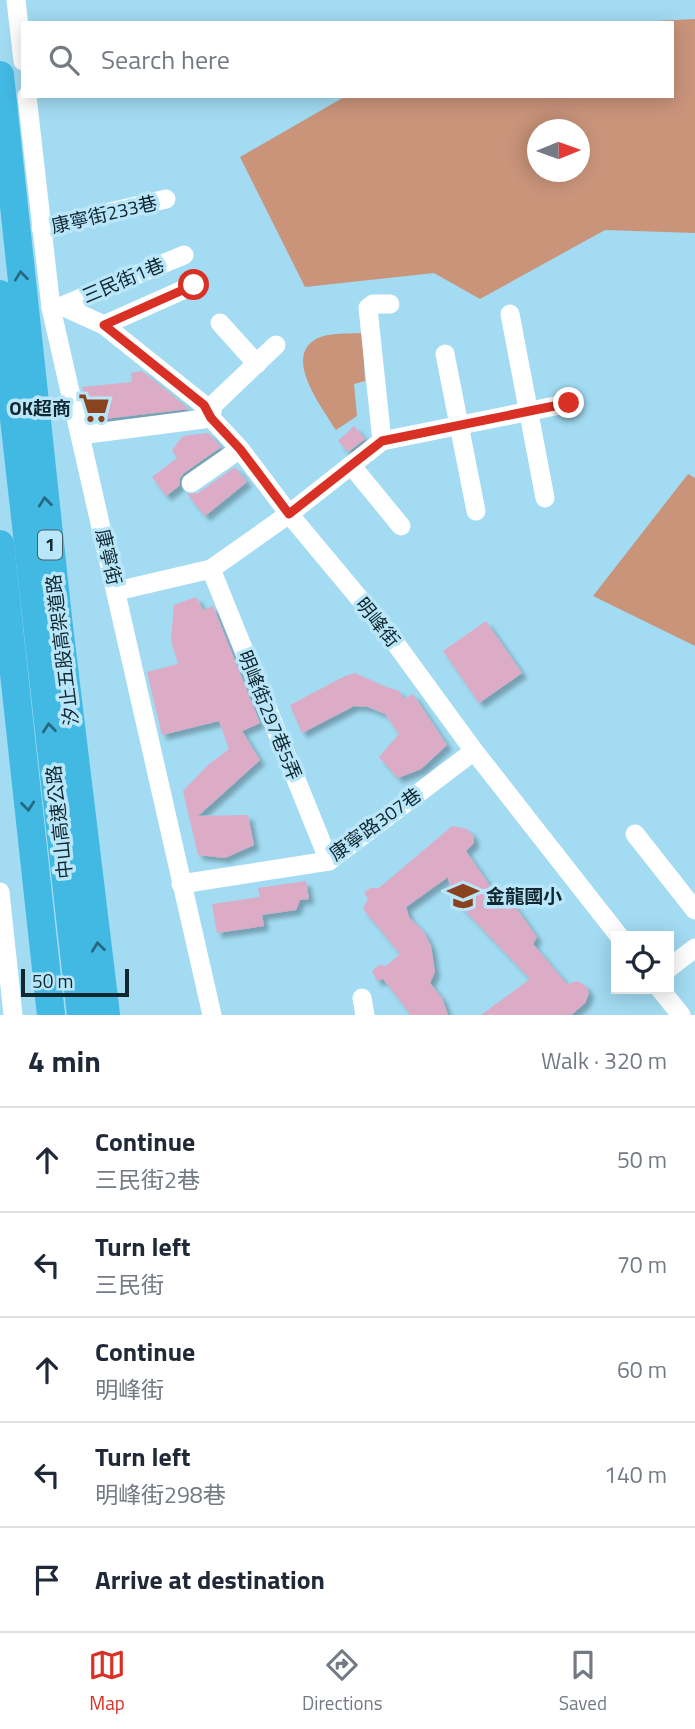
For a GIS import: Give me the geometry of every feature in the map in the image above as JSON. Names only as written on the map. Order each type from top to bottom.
[{"type":"highway","name":"汐止五股高架道路","points":[[0,75],[58,618],[106,1015]]},
{"type":"highway","name":"中山高速公路","points":[[0,294],[81,1015]]},
{"type":"highway","name":"中山高速公路","points":[[0,544],[51,1015]]},
{"type":"street","points":[[16,0],[21,44]]},
{"type":"street","name":"康寧街","points":[[27,98],[41,228],[80,435],[212,1015]]},
{"type":"street","name":"康寧街233巷","points":[[41,228],[166,199]]},
{"type":"street","name":"三民街1巷","points":[[56,307],[184,255]]},
{"type":"street","points":[[104,325],[194,285]]},
{"type":"street","points":[[382,441],[368,308],[373,304],[390,304]]},
{"type":"street","name":"明峰街","points":[[56,307],[104,325],[204,405],[211,418],[240,449],[289,514],[385,629],[474,751],[615,931]]},
{"type":"street","points":[[510,314],[545,498]]},
{"type":"street","points":[[220,323],[257,363]]},
{"type":"street","points":[[80,435],[211,418],[213,405],[276,345]]},
{"type":"street","points":[[445,354],[476,511]]},
{"type":"street","points":[[117,591],[211,569],[289,514],[382,441],[569,403]]},
{"type":"street","points":[[191,483],[240,449]]},
{"type":"street","points":[[351,466],[401,526]]},
{"type":"street","name":"明峰街297巷5弄","points":[[211,569],[329,861]]},
{"type":"street","name":"康寧路307巷","points":[[181,884],[329,861],[474,751]]},
{"type":"street","points":[[635,834],[695,910]]},
{"type":"street","points":[[0,892],[13,1015]]},
{"type":"street","points":[[674,964],[695,948]]},
{"type":"street","points":[[664,994],[681,1015]]},
{"type":"shaded area","points":[[695,19],[695,233],[605,230],[480,299],[434,273],[305,287],[240,157],[343,98],[674,98],[674,21],[654,21]]},
{"type":"shaded area","points":[[362,333],[365,381],[354,384],[357,416],[336,430],[310,386],[303,361],[305,350],[313,341],[324,336]]},
{"type":"shaded area","points":[[688,474],[695,478],[695,646],[593,596]]},
{"type":"building","points":[[142,371],[189,409],[95,420],[90,417],[82,387],[132,382],[131,373]]},
{"type":"building","points":[[354,426],[365,439],[348,452],[338,441]]},
{"type":"building","points":[[208,433],[221,447],[184,473],[179,486],[166,496],[152,477],[177,458],[172,450],[183,436]]},
{"type":"building","points":[[235,467],[247,482],[205,516],[187,494],[198,493]]},
{"type":"building","points":[[196,597],[203,610],[213,606],[260,723],[242,731],[260,760],[198,816],[248,815],[254,845],[225,858],[198,855],[183,791],[208,765],[229,749],[219,721],[162,735],[147,672],[178,664],[171,640],[174,605]]},
{"type":"building","points":[[486,621],[522,673],[479,703],[443,651]]},
{"type":"building","points":[[355,673],[399,691],[404,699],[413,694],[447,745],[421,769],[398,778],[379,757],[399,734],[385,714],[368,707],[354,706],[302,733],[290,705]]},
{"type":"building","points":[[452,826],[467,829],[473,835],[474,843],[466,851],[495,893],[501,887],[537,937],[533,944],[567,984],[577,981],[586,986],[589,993],[585,1003],[571,1015],[481,1015],[530,979],[452,897],[448,877],[406,907],[409,917],[424,932],[431,946],[435,972],[430,983],[442,998],[448,1015],[411,1015],[383,979],[377,981],[372,971],[379,965],[386,966],[400,954],[363,909],[368,899],[364,892],[379,888]]},
{"type":"building","points":[[306,881],[309,899],[300,900],[296,910],[262,915],[264,926],[217,933],[212,904],[260,897],[258,888]]},
{"type":"place","name":"OK超商","points":[[94,408]]},
{"type":"place","name":"金龍國小","points":[[463,896]]},
{"type":"route","points":[[194,285],[104,325],[204,405],[211,418],[240,449],[289,514],[382,441],[569,403]]}]
